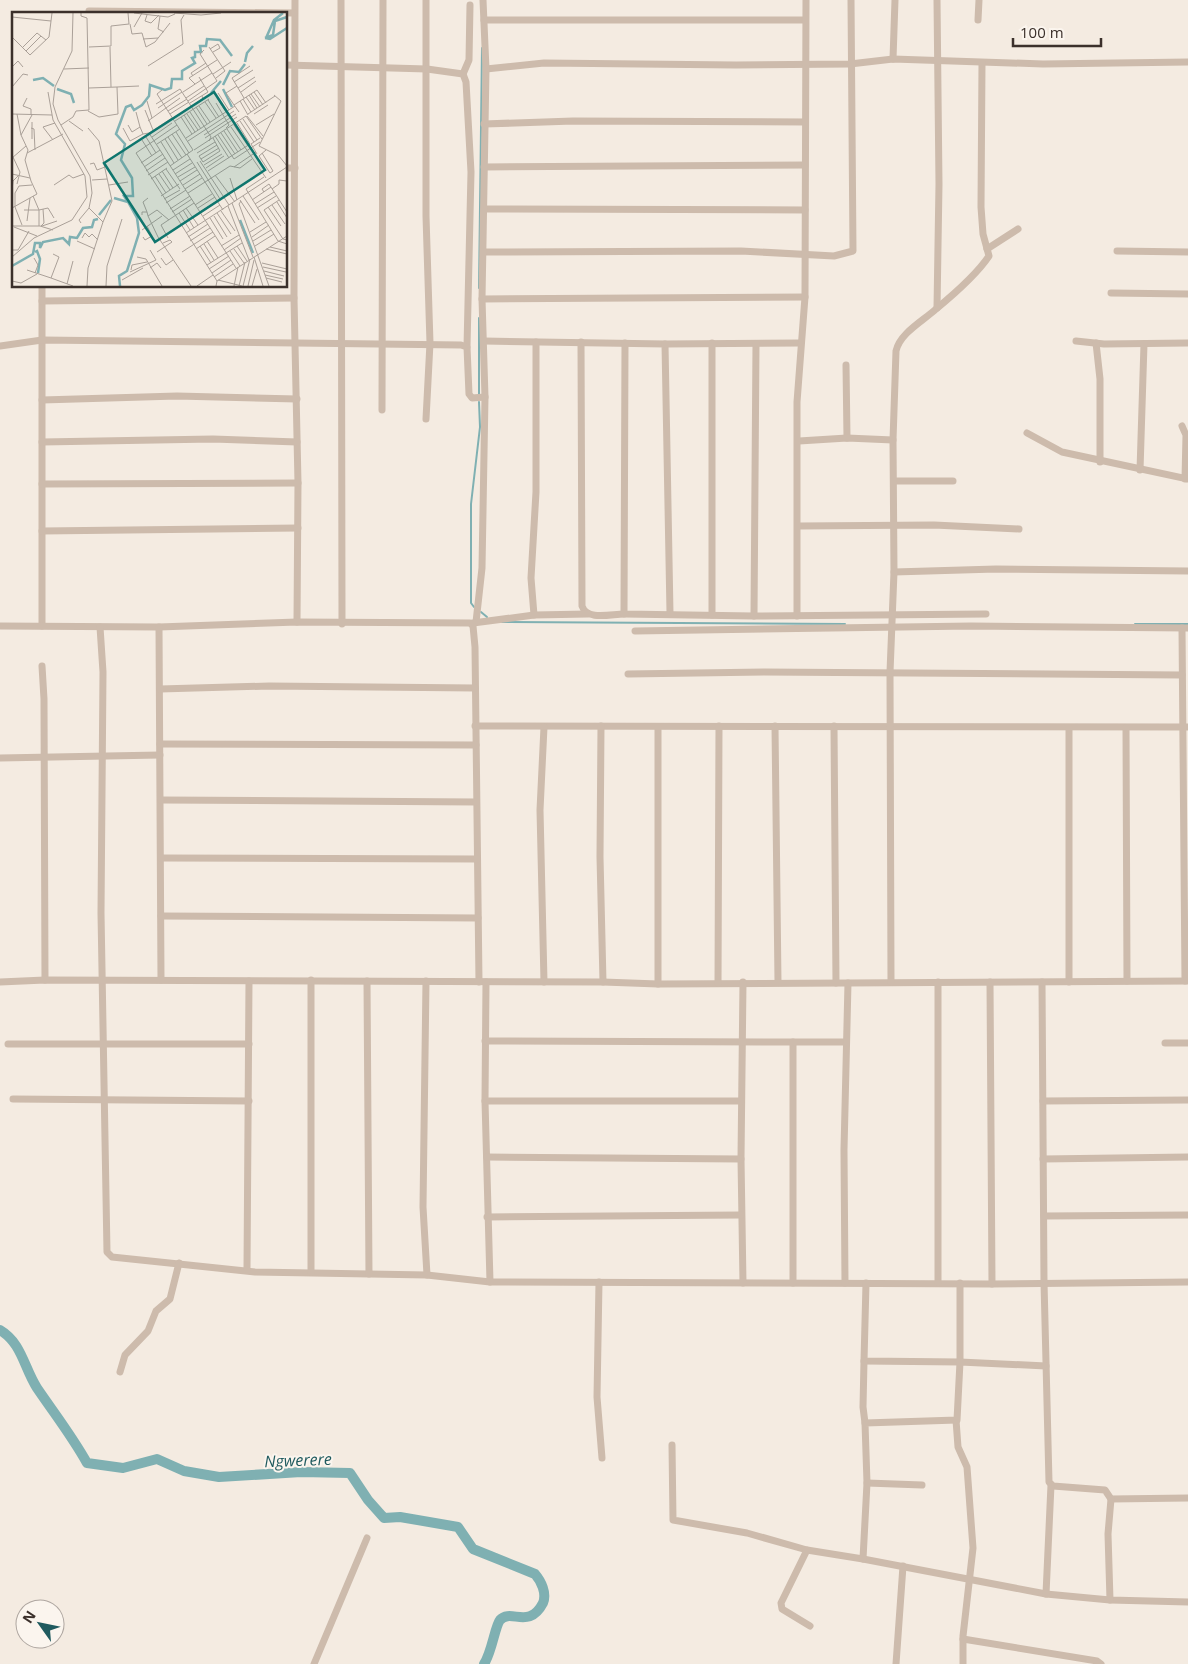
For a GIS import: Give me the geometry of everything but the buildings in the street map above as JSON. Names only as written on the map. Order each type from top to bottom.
[{"type":"street","points":[[294,0],[294,298],[298,483],[297,622]]},
{"type":"street","points":[[341,0],[340,342],[342,624]]},
{"type":"street","points":[[382,410],[384,342],[383,0]]},
{"type":"street","points":[[426,0],[426,216],[430,343],[426,419]]},
{"type":"street","points":[[483,0],[486,69],[482,299],[485,397],[482,568],[473,623],[478,918],[485,1041],[490,1282]]},
{"type":"street","points":[[796,616],[799,526],[797,402],[805,297],[806,253],[806,0]]},
{"type":"street","points":[[484,252],[741,251],[834,256],[853,251],[850,64],[851,0]]},
{"type":"street","points":[[893,59],[895,0]]},
{"type":"street","points":[[937,0],[938,308]]},
{"type":"street","points":[[978,20],[979,0]]},
{"type":"street","points":[[470,5],[469,60],[463,74],[466,82],[471,172],[467,347],[469,394],[472,398],[485,397]]},
{"type":"street","points":[[89,11],[192,12]]},
{"type":"street","points":[[288,13],[294,13]]},
{"type":"street","points":[[484,20],[805,20]]},
{"type":"street","points":[[486,69],[574,62],[661,65],[850,64],[893,59],[938,63],[1188,62]]},
{"type":"street","points":[[891,982],[890,672],[894,572],[895,481],[893,440],[898,343],[938,308],[988,258],[983,234],[981,207],[982,63]]},
{"type":"street","points":[[288,65],[427,68],[463,74]]},
{"type":"street","points":[[484,124],[573,121],[805,122]]},
{"type":"street","points":[[288,125],[295,126]]},
{"type":"street","points":[[484,168],[805,165]]},
{"type":"street","points":[[288,168],[295,168]]},
{"type":"street","points":[[485,209],[805,210]]},
{"type":"street","points":[[987,249],[1018,229]]},
{"type":"street","points":[[1117,251],[1188,252]]},
{"type":"street","points":[[288,255],[295,255]]},
{"type":"street","points":[[42,288],[42,626]]},
{"type":"street","points":[[1111,293],[1188,294]]},
{"type":"street","points":[[482,299],[805,297]]},
{"type":"street","points":[[42,301],[294,298]]},
{"type":"street","points":[[0,346],[42,340],[296,343],[384,342],[430,343],[467,347]]},
{"type":"street","points":[[484,341],[666,344],[800,343]]},
{"type":"street","points":[[1076,341],[1144,344],[1188,343]]},
{"type":"street","points":[[534,615],[531,578],[536,492],[536,342]]},
{"type":"street","points":[[580,342],[582,606],[588,614]]},
{"type":"street","points":[[624,614],[625,343]]},
{"type":"street","points":[[712,343],[712,615]]},
{"type":"street","points":[[1096,343],[1100,379],[1100,462]]},
{"type":"street","points":[[666,344],[670,613]]},
{"type":"street","points":[[754,616],[756,344]]},
{"type":"street","points":[[1140,470],[1144,344]]},
{"type":"street","points":[[846,365],[847,438]]},
{"type":"street","points":[[42,400],[177,396],[296,399]]},
{"type":"street","points":[[1027,433],[1062,452],[1100,462],[1187,479],[1186,436],[1182,426]]},
{"type":"street","points":[[798,441],[847,438],[893,440]]},
{"type":"street","points":[[42,442],[213,439],[297,442]]},
{"type":"street","points":[[895,481],[953,481]]},
{"type":"street","points":[[42,484],[298,483]]},
{"type":"street","points":[[799,526],[934,526],[1019,529]]},
{"type":"street","points":[[42,531],[298,528]]},
{"type":"street","points":[[894,572],[996,569],[1188,571]]},
{"type":"street","points":[[0,626],[159,627],[297,622],[342,624],[473,623],[534,615],[670,613],[754,616],[986,614]]},
{"type":"street","points":[[100,627],[103,672],[101,914],[109,1255],[116,1258],[247,1269],[255,1272],[427,1275],[490,1282],[938,1282],[992,1284],[1188,1282]]},
{"type":"street","points":[[159,627],[161,980]]},
{"type":"street","points":[[0,982],[45,980],[312,980],[658,984],[743,982],[1187,981],[1185,727],[1182,675],[1185,628],[892,627],[635,631]]},
{"type":"street","points":[[42,666],[44,699],[45,980]]},
{"type":"street","points":[[628,674],[890,672],[1182,675]]},
{"type":"street","points":[[160,689],[269,686],[475,688]]},
{"type":"street","points":[[475,726],[1185,727]]},
{"type":"street","points":[[601,726],[600,820],[603,982]]},
{"type":"street","points":[[718,983],[719,726]]},
{"type":"street","points":[[775,726],[778,982]]},
{"type":"street","points":[[834,726],[836,983]]},
{"type":"street","points":[[544,727],[540,810],[544,982]]},
{"type":"street","points":[[658,727],[658,984]]},
{"type":"street","points":[[1068,728],[1069,982]]},
{"type":"street","points":[[1126,728],[1127,981]]},
{"type":"street","points":[[160,744],[476,745]]},
{"type":"street","points":[[0,758],[160,755]]},
{"type":"street","points":[[161,800],[476,802]]},
{"type":"street","points":[[161,858],[477,859]]},
{"type":"street","points":[[161,916],[478,918]]},
{"type":"street","points":[[311,1272],[312,980]]},
{"type":"street","points":[[247,1269],[249,981]]},
{"type":"street","points":[[367,981],[369,1274]]},
{"type":"street","points":[[426,981],[423,1207],[427,1275]]},
{"type":"street","points":[[743,982],[740,1159],[743,1283]]},
{"type":"street","points":[[938,982],[938,1282]]},
{"type":"street","points":[[990,982],[992,1284]]},
{"type":"street","points":[[1042,982],[1044,1282],[1050,1485],[1046,1594]]},
{"type":"street","points":[[845,1283],[848,983]]},
{"type":"street","points":[[485,1041],[678,1040],[741,1044],[846,1042]]},
{"type":"street","points":[[793,1042],[793,1283]]},
{"type":"street","points":[[1165,1043],[1188,1043]]},
{"type":"street","points":[[8,1044],[249,1044]]},
{"type":"street","points":[[13,1099],[249,1101]]},
{"type":"street","points":[[1042,1102],[1188,1100]]},
{"type":"street","points":[[485,1101],[741,1101]]},
{"type":"street","points":[[486,1157],[740,1159]]},
{"type":"street","points":[[1043,1159],[1188,1157]]},
{"type":"street","points":[[488,1217],[741,1215]]},
{"type":"street","points":[[1044,1216],[1188,1215]]},
{"type":"street","points":[[120,1372],[125,1356],[148,1331],[156,1311],[170,1299],[179,1263]]},
{"type":"street","points":[[599,1282],[597,1397],[602,1458]]},
{"type":"street","points":[[863,1559],[867,1483],[863,1407],[866,1283]]},
{"type":"street","points":[[960,1283],[960,1362],[956,1420],[958,1447],[967,1467],[973,1548],[963,1664]]},
{"type":"street","points":[[864,1361],[960,1362],[1046,1366]]},
{"type":"street","points":[[865,1423],[956,1420]]},
{"type":"street","points":[[672,1445],[673,1520],[747,1534],[807,1550],[903,1566],[1046,1594],[1110,1600],[1188,1602]]},
{"type":"street","points":[[867,1483],[922,1485]]},
{"type":"street","points":[[1050,1485],[1105,1490],[1111,1499],[1108,1534],[1110,1600]]},
{"type":"street","points":[[1111,1499],[1188,1498]]},
{"type":"street","points":[[314,1664],[367,1538]]},
{"type":"street","points":[[807,1550],[781,1607],[810,1626]]},
{"type":"street","points":[[896,1664],[903,1566]]},
{"type":"street","points":[[964,1639],[1097,1661],[1101,1664]]},
{"type":"waterway","points":[[479,288],[482,48]]},
{"type":"waterway","points":[[479,318],[479,395]]},
{"type":"waterway","points":[[474,607],[471,603],[471,504],[480,427],[479,402]]},
{"type":"waterway","points":[[481,612],[487,617]]},
{"type":"waterway","points":[[502,622],[845,624]]},
{"type":"waterway","points":[[1135,624],[1188,624]]},
{"type":"waterway","name":"Ngwerere","points":[[0,1330],[7,1335],[18,1349],[37,1388],[87,1463],[123,1468],[157,1459],[184,1471],[219,1477],[301,1472],[350,1473],[368,1500],[384,1518],[400,1517],[458,1527],[473,1549],[535,1574],[543,1587],[543,1603],[538,1611],[532,1615],[526,1617],[509,1616],[500,1620],[484,1664]]}]
